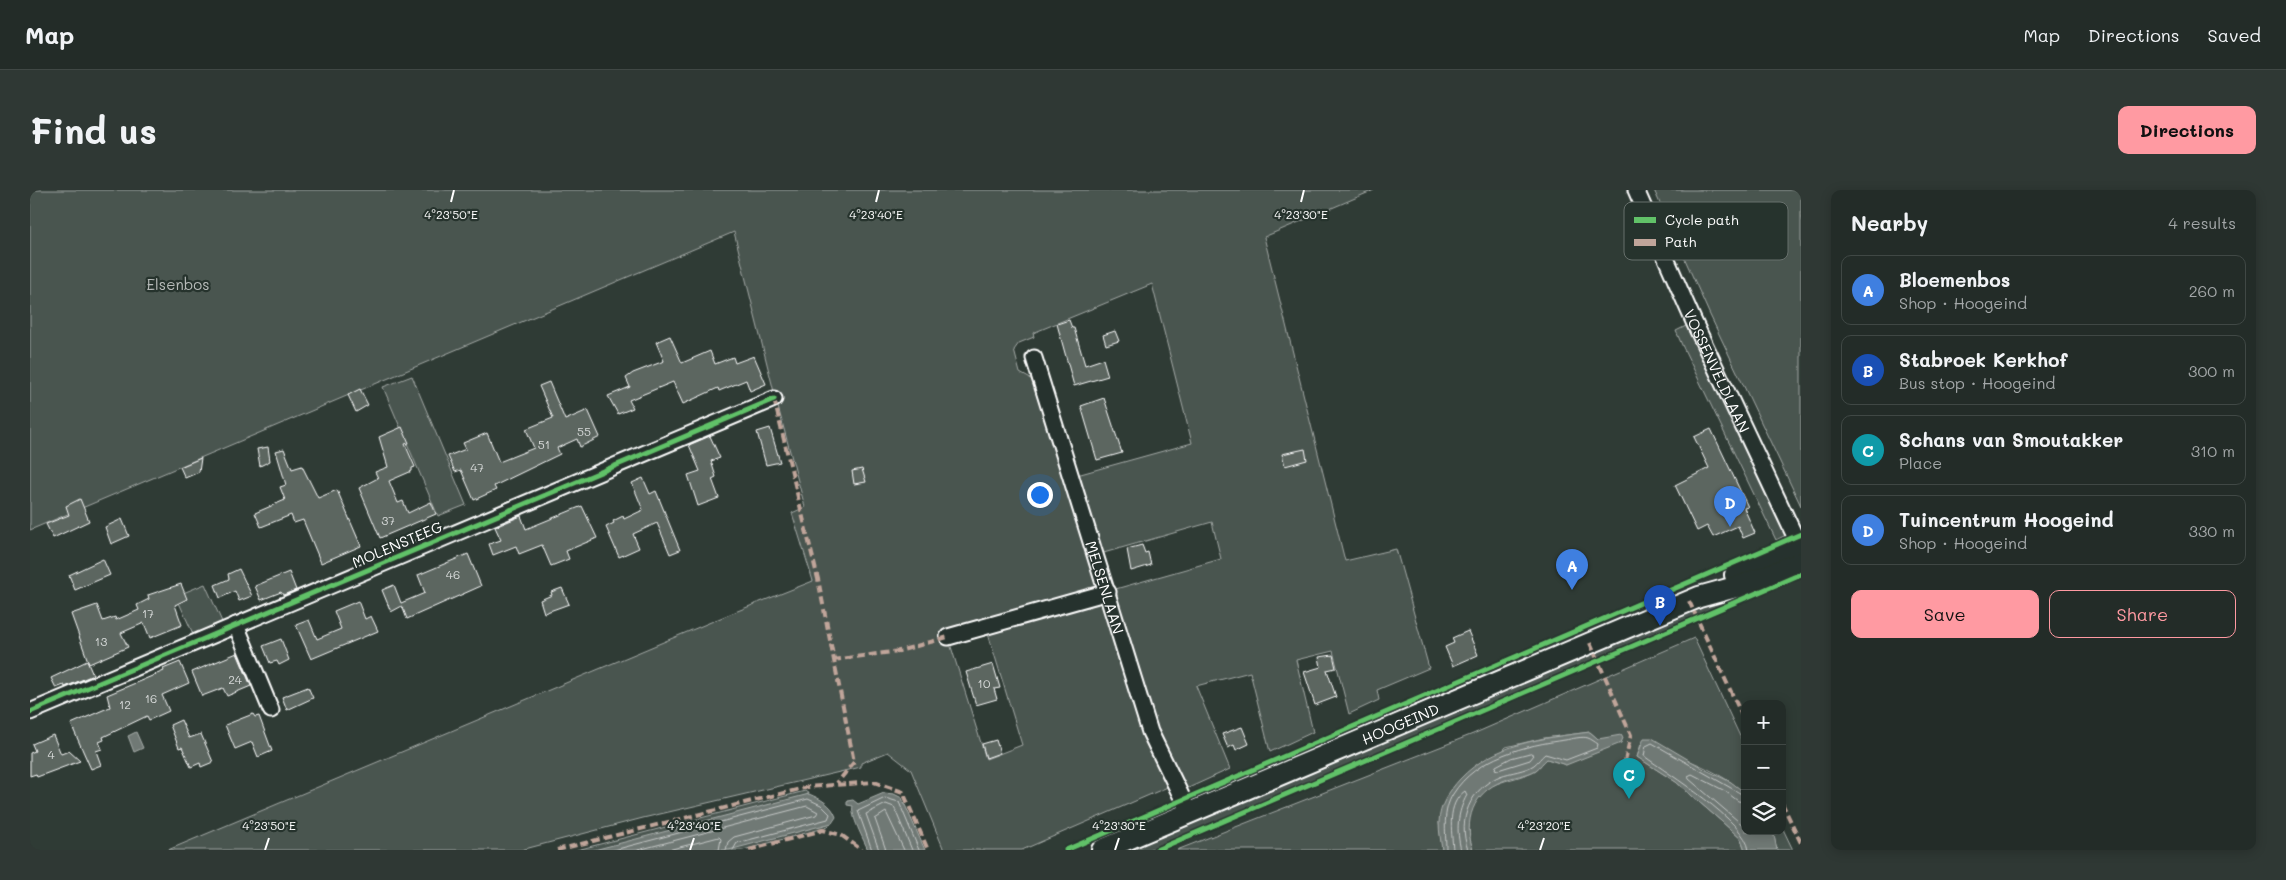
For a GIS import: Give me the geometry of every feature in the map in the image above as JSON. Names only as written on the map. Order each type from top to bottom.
[{"type":"main road","name":"HOOGEIND","points":[[1102,850],[1699,597],[1739,586],[1801,551]]},
{"type":"street","name":"VOSSENVELDLAAN","points":[[1636,190],[1641,202]]},
{"type":"street","name":"VOSSENVELDLAAN","points":[[1667,260],[1801,551]]},
{"type":"street","name":"MELSENLAAN","points":[[1034,358],[1150,732],[1189,812]]},
{"type":"street","name":"MOLENSTEEG","points":[[30,712],[774,399]]},
{"type":"street","points":[[948,637],[1108,592]]},
{"type":"street","points":[[236,625],[271,710]]},
{"type":"green space","name":"Elsenbos","points":[[30,190],[1374,190],[1264,237],[1345,561],[1396,549],[1429,668],[1377,690],[1379,700],[1349,714],[1333,651],[1296,660],[1313,732],[1270,752],[1250,672],[1196,686],[1230,769],[1184,790],[1157,738],[1112,590],[1221,559],[1212,522],[1100,554],[1077,475],[1192,443],[1152,284],[1033,333],[1034,337],[1019,343],[1014,350],[1020,373],[1036,382],[1170,786],[1022,850],[944,850],[911,770],[888,752],[861,763],[861,767],[643,818],[521,850],[168,850],[813,581],[792,513],[805,507],[734,232],[30,530]],"holes":[[[986,627],[1022,745],[986,759],[948,637]]]},
{"type":"green space","points":[[1654,190],[1801,190],[1801,506],[1685,260],[1788,260],[1788,202],[1659,202]]},
{"type":"green space","points":[[1686,326],[1786,535],[1776,540],[1676,331]]},
{"type":"green space","points":[[412,376],[466,505],[438,516],[383,387]]},
{"type":"green space","points":[[1773,583],[1148,850],[1125,850],[1734,591]]},
{"type":"green space","points":[[205,584],[223,624],[194,636],[176,596]]},
{"type":"green space","points":[[1694,638],[1741,738],[1741,790],[1721,776],[1696,763],[1641,744],[1637,757],[1676,782],[1741,839],[1745,850],[1473,850],[1469,833],[1469,820],[1474,804],[1480,795],[1487,788],[1536,770],[1547,759],[1566,765],[1598,739],[1590,732],[1544,738],[1506,747],[1439,822],[1442,850],[1177,850],[1473,734]]},
{"type":"green space","points":[[805,791],[809,794],[806,798],[607,850],[577,850]]},
{"type":"green space","points":[[826,820],[832,823],[828,827],[743,850],[714,850]]},
{"type":"green space","points":[[1774,835],[1786,835],[1793,850],[1777,850]]},
{"type":"water","points":[[136,732],[143,748],[134,752],[128,736]]},
{"type":"water","points":[[1590,732],[1598,739],[1621,735],[1623,738],[1621,743],[1566,765],[1547,759],[1532,772],[1507,779],[1493,786],[1484,792],[1478,800],[1470,818],[1469,829],[1473,850],[1442,850],[1439,817],[1443,805],[1456,784],[1473,767],[1488,757],[1520,744]]},
{"type":"water","points":[[1644,738],[1652,738],[1706,770],[1731,782],[1741,790],[1741,835],[1774,835],[1777,850],[1745,850],[1741,839],[1676,782],[1637,757]]},
{"type":"water","points":[[884,793],[894,794],[902,798],[925,850],[868,850],[855,821],[853,806],[847,805],[847,801],[853,800],[858,804]]},
{"type":"water","points":[[809,794],[822,800],[832,809],[836,817],[832,823],[729,850],[594,850]]},
{"type":"building","points":[[1069,320],[1072,328],[1074,328],[1085,365],[1103,359],[1108,376],[1074,386],[1057,324]]},
{"type":"building","points":[[1115,331],[1119,341],[1106,345],[1103,335]]},
{"type":"building","points":[[670,336],[682,363],[710,351],[715,364],[733,357],[735,363],[754,356],[766,384],[750,391],[746,380],[719,391],[718,388],[683,404],[673,382],[629,400],[633,408],[618,414],[608,396],[630,387],[626,378],[633,373],[664,361],[656,342]]},
{"type":"building","points":[[549,382],[565,420],[588,410],[600,437],[580,447],[577,439],[557,448],[560,454],[494,486],[496,490],[474,500],[461,470],[455,472],[448,456],[466,449],[463,443],[487,433],[499,462],[534,448],[526,429],[553,418],[539,386]]},
{"type":"building","points":[[360,389],[368,405],[356,412],[348,395]]},
{"type":"building","points":[[1104,398],[1122,453],[1097,460],[1081,406]]},
{"type":"building","points":[[402,427],[409,443],[405,444],[415,467],[412,468],[412,471],[389,481],[398,503],[403,501],[408,513],[431,502],[436,514],[380,538],[359,488],[378,478],[375,472],[388,467],[379,437]]},
{"type":"building","points":[[770,428],[780,462],[766,465],[757,432]]},
{"type":"building","points":[[1711,429],[1748,507],[1744,508],[1755,533],[1743,538],[1738,526],[1713,537],[1707,526],[1697,531],[1675,485],[1709,468],[1694,437]]},
{"type":"building","points":[[710,436],[720,458],[711,461],[716,477],[712,479],[719,498],[698,506],[688,475],[700,471],[689,445]]},
{"type":"building","points":[[268,447],[270,461],[260,466],[257,449]]},
{"type":"building","points":[[284,449],[292,469],[302,466],[318,498],[337,490],[361,546],[321,563],[303,520],[294,523],[291,515],[261,527],[255,513],[285,500],[280,487],[286,485],[276,451]]},
{"type":"building","points":[[1305,449],[1307,460],[1285,466],[1282,454]]},
{"type":"building","points":[[201,458],[199,472],[185,478],[180,467]]},
{"type":"building","points":[[862,469],[866,482],[854,484],[852,471]]},
{"type":"building","points":[[643,478],[650,494],[656,491],[680,550],[670,554],[657,523],[633,534],[639,548],[619,557],[606,527],[623,516],[624,519],[643,510],[632,483]]},
{"type":"building","points":[[80,499],[89,521],[53,538],[46,524],[69,515],[66,506]]},
{"type":"building","points":[[582,506],[597,538],[566,551],[569,559],[551,566],[542,545],[519,554],[516,546],[493,555],[489,544],[501,540],[495,527],[521,516],[526,529]]},
{"type":"building","points":[[122,519],[129,536],[111,544],[105,527]]},
{"type":"building","points":[[1142,545],[1145,553],[1148,552],[1151,565],[1131,571],[1127,549]]},
{"type":"building","points":[[468,554],[481,586],[407,619],[402,606],[391,612],[382,590],[394,585],[401,603],[425,593],[418,575]]},
{"type":"building","points":[[103,559],[110,575],[75,590],[69,575]]},
{"type":"building","points":[[239,569],[252,596],[239,601],[235,591],[220,598],[215,585],[229,579],[228,574]]},
{"type":"building","points":[[289,572],[296,590],[283,595],[281,592],[261,600],[255,586]]},
{"type":"building","points":[[181,584],[187,599],[175,605],[182,625],[150,638],[144,623],[121,633],[128,647],[89,664],[71,614],[97,605],[103,621],[115,617],[116,620],[139,610],[137,605],[149,599],[148,595]]},
{"type":"building","points":[[562,588],[569,604],[544,613],[540,600],[552,595],[551,592]]},
{"type":"building","points":[[358,601],[365,619],[371,616],[378,631],[311,659],[296,625],[309,620],[317,639],[341,629],[334,611]]},
{"type":"building","points":[[1468,631],[1478,655],[1453,666],[1445,647],[1454,643],[1452,638]]},
{"type":"building","points":[[281,639],[289,660],[279,665],[277,661],[270,663],[263,646]]},
{"type":"building","points":[[237,653],[251,686],[227,696],[223,688],[202,696],[192,672]]},
{"type":"building","points":[[1333,655],[1336,668],[1327,670],[1336,697],[1315,705],[1304,672],[1321,667],[1319,657]]},
{"type":"building","points":[[87,661],[93,675],[65,687],[64,685],[56,688],[51,678]]},
{"type":"building","points":[[180,662],[189,683],[162,695],[169,711],[149,720],[147,716],[103,737],[104,740],[99,742],[102,749],[96,751],[101,765],[91,769],[71,724],[110,707],[107,695],[164,671],[163,669]]},
{"type":"building","points":[[993,664],[1000,688],[994,689],[997,699],[976,705],[966,672]]},
{"type":"building","points":[[308,687],[313,698],[287,710],[282,697]]},
{"type":"building","points":[[253,714],[255,717],[259,716],[272,751],[258,757],[252,742],[235,749],[225,725]]},
{"type":"building","points":[[181,720],[189,738],[201,734],[213,762],[201,767],[200,763],[191,767],[182,747],[179,748],[170,725]]},
{"type":"building","points":[[1242,727],[1249,744],[1236,750],[1234,745],[1228,748],[1222,734]]},
{"type":"building","points":[[53,735],[61,754],[69,751],[80,761],[37,777],[36,774],[30,776],[30,753],[35,751],[32,744]]},
{"type":"building","points":[[996,740],[1000,753],[986,758],[982,744]]},
{"type":"marked path","points":[[774,399],[818,579],[854,762],[837,783]]},
{"type":"marked path","points":[[1689,601],[1741,713]]},
{"type":"marked path","points":[[833,660],[899,651],[948,637]]},
{"type":"marked path","points":[[1590,643],[1631,735],[1625,761]]},
{"type":"marked path","points":[[557,850],[808,787],[874,782],[903,792],[928,850]]},
{"type":"marked path","points":[[1786,811],[1801,843]]},
{"type":"marked path","points":[[749,850],[823,830],[841,835],[862,850]]},
{"type":"cycle path","points":[[30,712],[774,399]]},
{"type":"cycle path","points":[[1066,850],[1801,534]]},
{"type":"cycle path","points":[[1156,850],[1801,574]]},
{"type":"place","name":"Tuincentrum Hoogeind","points":[[1730,527]]},
{"type":"place","name":"Bloemenbos","points":[[1572,590]]},
{"type":"place","name":"Stabroek Kerkhof","points":[[1660,626]]},
{"type":"place","name":"Schans van Smoutakker","points":[[1629,799]]}]
